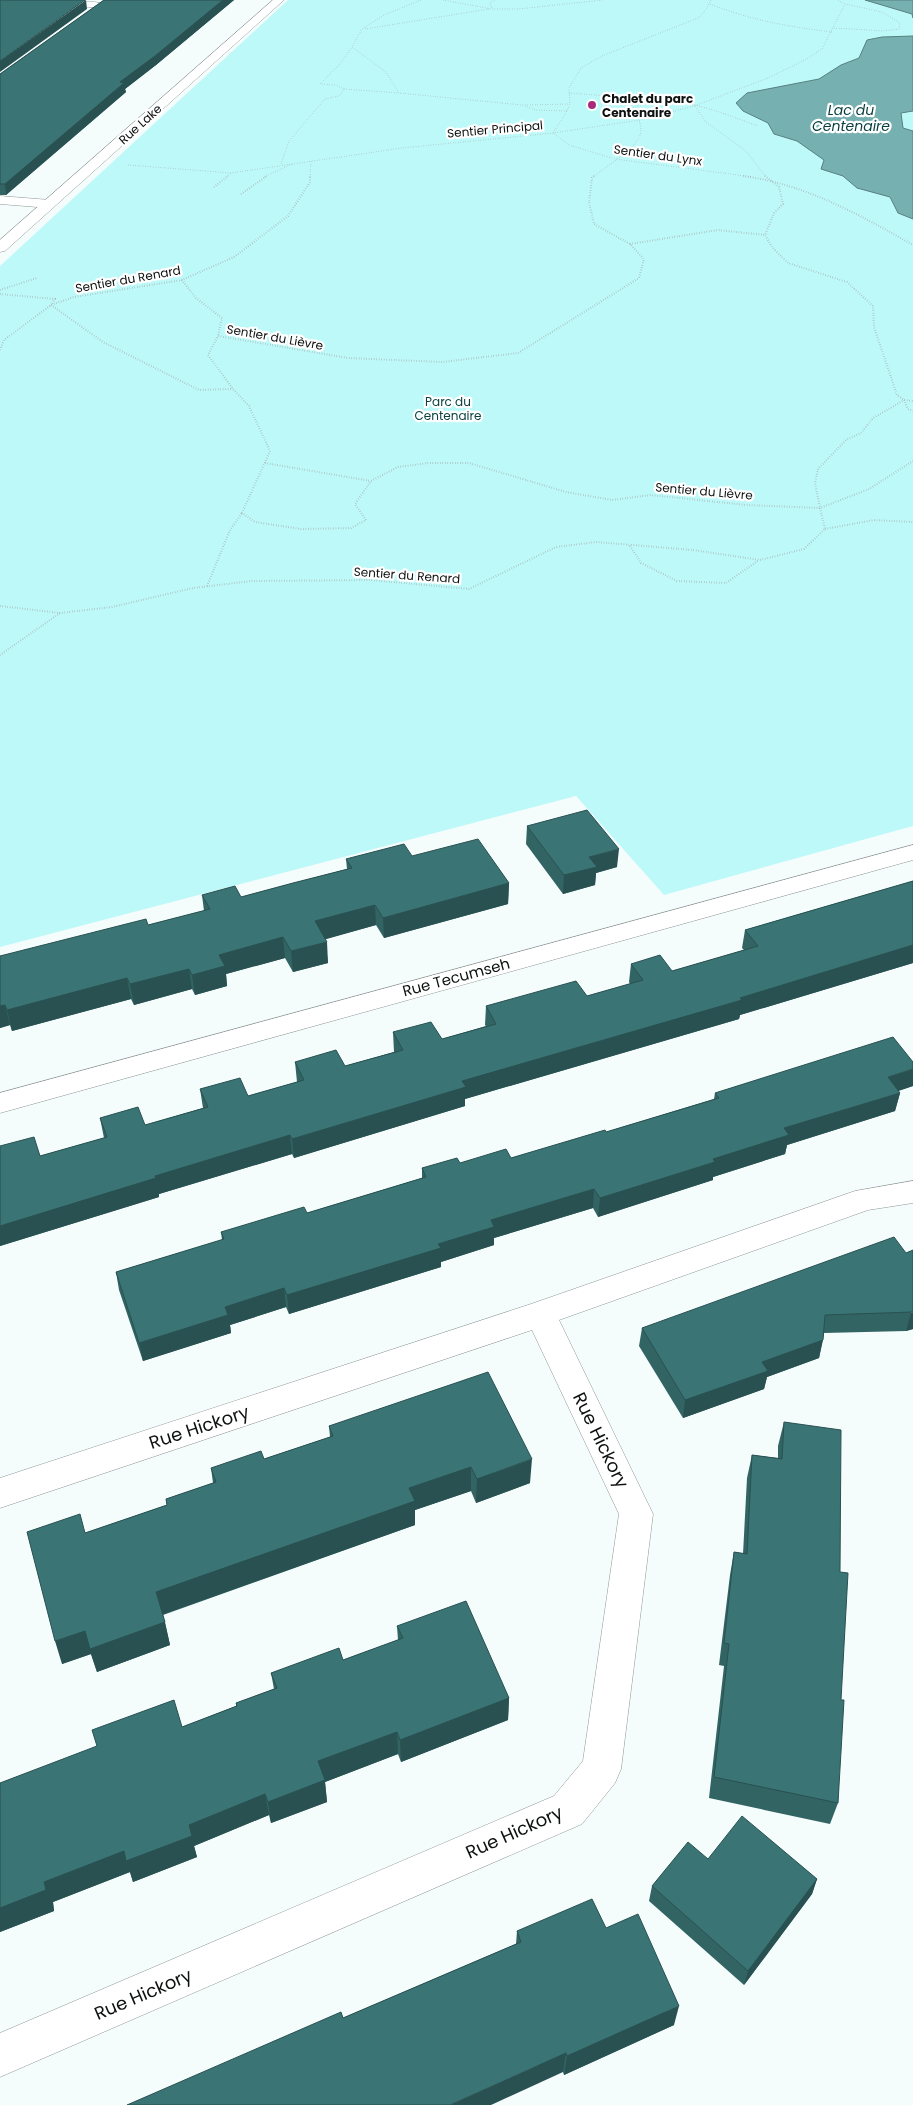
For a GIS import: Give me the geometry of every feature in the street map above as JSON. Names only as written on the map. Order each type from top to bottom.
[{"type":"street","points":[[35,0],[106,2]]},
{"type":"street","name":"Rue Lake","points":[[0,248],[279,0]]},
{"type":"street","points":[[87,16],[106,2]]},
{"type":"street","points":[[0,200],[50,204]]},
{"type":"street","name":"Rue Tecumseh","points":[[0,1103],[913,852]]},
{"type":"street","name":"Rue Hickory","points":[[0,1494],[540,1314],[866,1199],[913,1192]]},
{"type":"street","name":"Rue Hickory","points":[[0,2055],[568,1810],[601,1769],[636,1514],[540,1314]]},
{"type":"path","points":[[421,0],[384,16],[362,29],[340,64],[320,84],[336,85],[344,90],[522,105],[541,103],[570,104]]},
{"type":"path","points":[[443,0],[492,8]]},
{"type":"path","points":[[492,8],[490,3],[495,0]]},
{"type":"path","points":[[362,29],[492,8],[519,8],[603,0]]},
{"type":"path","points":[[553,133],[567,111],[570,104],[569,88],[581,68],[602,56],[698,18],[710,4],[711,0]]},
{"type":"path","points":[[834,28],[884,31],[898,29],[900,23],[896,18],[836,0]]},
{"type":"path","points":[[710,4],[740,17],[778,26],[832,32]]},
{"type":"path","name":"Sentier Principal","points":[[97,162],[231,172],[411,147],[553,133],[640,120],[694,106],[768,78],[805,60],[822,49],[845,4]]},
{"type":"path","points":[[352,47],[377,62],[396,84],[399,94]]},
{"type":"path","points":[[281,164],[289,141],[325,100],[339,96],[344,90]]},
{"type":"path","points":[[569,93],[652,100],[694,106],[758,126]]},
{"type":"path","name":"Sentier du Lièvre","points":[[652,100],[638,104],[633,108],[640,120],[641,136],[634,147],[615,159],[592,178],[589,202],[594,224],[630,244],[644,259],[639,278],[518,353],[442,362],[348,358],[218,336],[208,355],[233,389],[249,406],[270,451],[242,513],[255,522],[264,524],[301,529],[350,528],[366,520],[355,504],[371,481],[398,467],[428,463],[469,463],[566,492],[612,500],[651,494],[746,505],[820,508]]},
{"type":"path","points":[[522,105],[536,110],[567,111]]},
{"type":"path","points":[[694,106],[706,122],[746,151],[767,178],[779,187],[783,204],[774,213],[765,235]]},
{"type":"path","name":"Sentier du Lynx","points":[[553,133],[569,145],[615,159],[767,178],[845,207],[913,245]]},
{"type":"path","name":"Sentier du Renard","points":[[0,350],[4,340],[51,305],[74,298],[182,280],[234,257],[288,216],[310,182],[311,160]]},
{"type":"path","points":[[241,194],[262,178],[296,162]]},
{"type":"path","points":[[214,187],[231,172]]},
{"type":"path","points":[[630,244],[718,230],[765,235]]},
{"type":"path","points":[[765,235],[772,247],[788,264],[847,282],[873,306],[874,326],[886,367],[897,395],[904,400],[913,401]]},
{"type":"path","points":[[0,290],[37,278]]},
{"type":"path","points":[[182,280],[196,298],[222,318],[218,336]]},
{"type":"path","points":[[0,294],[55,299],[51,305],[103,342],[199,390],[233,389]]},
{"type":"path","points":[[904,400],[908,409],[913,411]]},
{"type":"path","points":[[904,400],[873,418],[869,426],[861,433],[846,440],[818,469],[815,483],[825,529],[874,520],[913,522]]},
{"type":"path","points":[[820,508],[847,499],[895,476],[913,461]]},
{"type":"path","points":[[265,463],[371,481]]},
{"type":"path","points":[[207,587],[230,530],[242,513]]},
{"type":"path","name":"Sentier du Renard","points":[[0,606],[60,613],[112,607],[192,588],[252,581],[371,580],[469,589],[556,547],[596,542],[694,550],[760,560],[804,549],[825,529]]},
{"type":"path","points":[[630,546],[641,563],[677,581],[726,582],[760,560]]},
{"type":"path","points":[[0,655],[60,613]]},
{"type":"green space","name":"Parc du Centenaire","points":[[288,0],[913,0],[913,826],[664,895],[576,796],[0,947],[0,266]]},
{"type":"water","points":[[865,0],[913,0],[913,18],[912,14]]},
{"type":"water","name":"Lac du Centenaire","points":[[913,36],[913,111],[901,113],[903,128],[913,131],[913,219],[898,213],[890,197],[857,188],[843,176],[821,169],[824,160],[797,141],[774,134],[768,123],[743,111],[736,103],[747,93],[819,79],[841,65],[859,58],[867,40],[882,37]]},
{"type":"building","points":[[0,0],[85,0],[0,61]]},
{"type":"building","points":[[104,0],[223,0],[120,82],[124,83],[5,184],[0,184],[0,74]]},
{"type":"building","points":[[587,810],[619,849],[589,857],[597,867],[564,875],[527,826]]},
{"type":"building","points":[[478,839],[509,883],[383,918],[375,905],[315,921],[327,942],[291,951],[283,937],[219,955],[225,966],[192,975],[189,969],[130,984],[127,978],[7,1010],[5,1005],[0,1006],[0,956],[146,919],[148,925],[210,909],[202,895],[235,886],[241,897],[352,868],[346,859],[404,844],[412,856]]},
{"type":"building","points":[[913,881],[913,945],[740,998],[742,1000],[462,1081],[466,1087],[292,1139],[290,1135],[0,1226],[0,1146],[34,1137],[40,1156],[107,1137],[100,1118],[138,1107],[145,1125],[208,1107],[200,1089],[240,1078],[248,1096],[304,1080],[295,1062],[336,1050],[345,1066],[403,1050],[393,1032],[431,1022],[442,1039],[496,1024],[486,1006],[576,981],[587,996],[643,980],[631,964],[660,955],[672,971],[758,946],[745,930]]},
{"type":"building","points":[[893,1037],[913,1062],[913,1069],[888,1077],[900,1093],[784,1128],[789,1135],[713,1159],[715,1162],[600,1198],[594,1189],[491,1220],[494,1227],[438,1244],[441,1248],[287,1295],[284,1288],[225,1307],[228,1315],[139,1343],[116,1272],[224,1239],[221,1232],[304,1207],[307,1213],[426,1177],[422,1168],[457,1158],[460,1163],[506,1149],[511,1158],[605,1130],[606,1132],[719,1098],[715,1093]]},
{"type":"building","points":[[894,1237],[906,1253],[913,1250],[913,1312],[825,1315],[823,1340],[762,1362],[768,1371],[685,1400],[642,1328]]},
{"type":"building","points":[[488,1372],[532,1459],[477,1479],[471,1467],[409,1488],[415,1501],[156,1592],[165,1622],[90,1649],[85,1631],[55,1641],[27,1532],[80,1514],[85,1533],[167,1505],[166,1499],[216,1482],[211,1468],[261,1451],[264,1459],[333,1436],[329,1426]]},
{"type":"building","points":[[784,1422],[841,1430],[840,1572],[848,1573],[841,1700],[844,1700],[838,1803],[714,1777],[729,1644],[724,1643],[734,1552],[747,1554],[752,1455],[782,1459]]},
{"type":"building","points":[[466,1601],[509,1698],[400,1740],[397,1732],[318,1761],[325,1780],[268,1802],[265,1794],[189,1825],[192,1836],[126,1861],[124,1851],[44,1882],[46,1890],[0,1908],[0,1783],[97,1746],[92,1730],[174,1700],[182,1727],[237,1706],[236,1703],[277,1688],[271,1673],[339,1648],[343,1660],[403,1638],[397,1626]]},
{"type":"building","points":[[742,1816],[817,1879],[748,1971],[652,1886],[688,1842],[708,1859]]},
{"type":"building","points":[[592,1899],[606,1928],[638,1914],[679,2006],[567,2056],[566,2053],[450,2105],[127,2105],[341,2012],[343,2018],[521,1942],[517,1931]]},
{"type":"place","name":"Chalet du parc Centenaire","points":[[592,105]]}]
